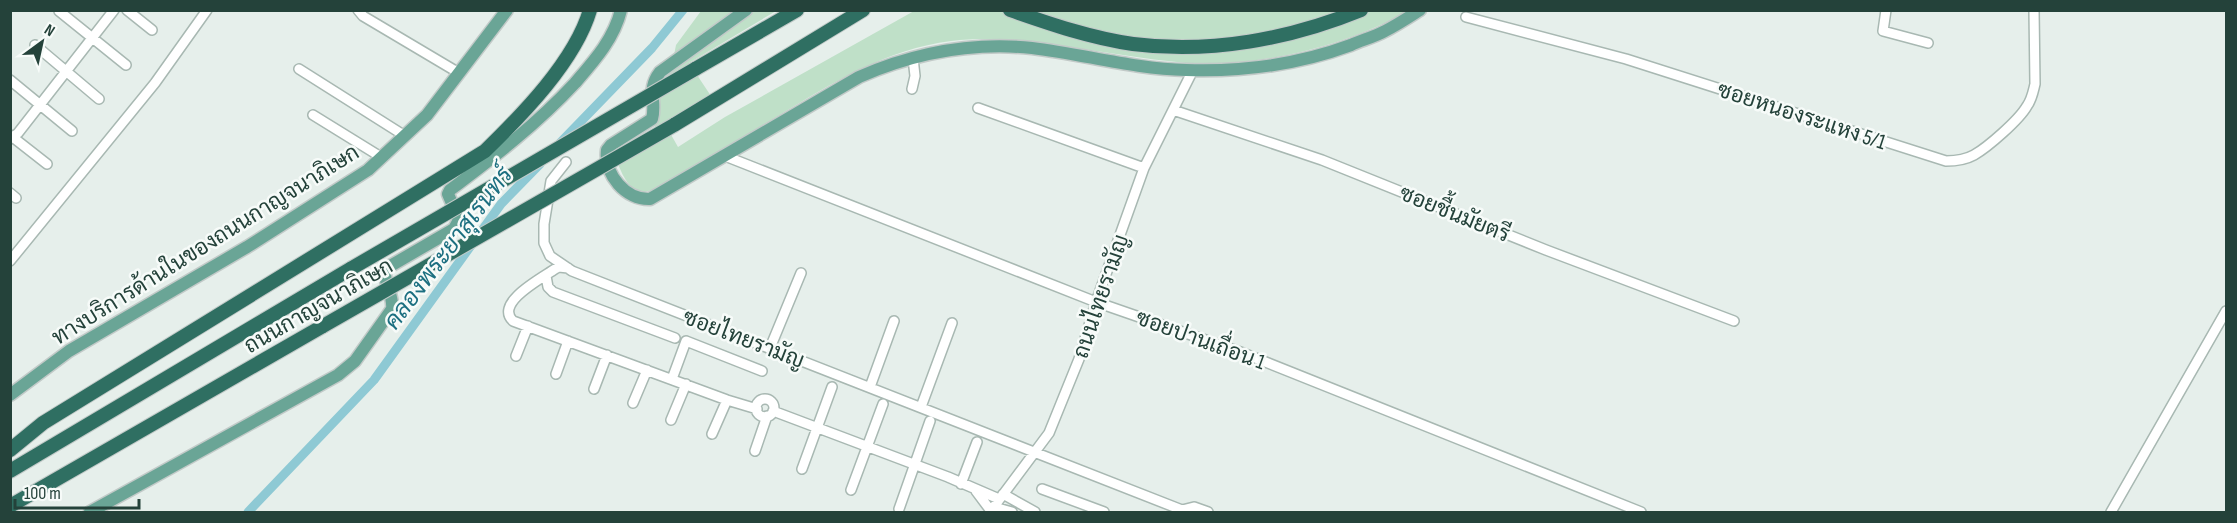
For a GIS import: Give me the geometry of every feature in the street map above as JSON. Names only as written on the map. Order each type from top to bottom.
[{"type":"highway","points":[[10,450],[43,423],[485,151],[515,122],[544,88],[571,50],[590,10]]},
{"type":"highway","name":"ถนนกาญจนาภิเษก","points":[[10,471],[352,268],[797,10]]},
{"type":"highway","name":"ถนนกาญจนาภิเษก","points":[[10,506],[674,125],[863,10]]},
{"type":"highway","points":[[1010,10],[1101,38],[1134,44],[1169,46],[1256,41],[1303,31],[1361,10]]},
{"type":"main road","name":"ทางบริการด้านในของถนนกาญจนาภิเษก","points":[[10,395],[69,351],[247,248],[368,170],[427,115],[507,10]]},
{"type":"main road","points":[[90,513],[338,375],[355,361],[392,309],[393,300],[384,274],[386,269],[454,229],[459,220],[448,194],[450,190],[511,145],[548,111],[606,45],[615,29],[621,10]]},
{"type":"main road","points":[[746,10],[660,72],[653,80],[651,89],[654,112],[652,120],[611,145],[607,150],[609,170],[627,192],[639,199],[650,199],[859,77],[886,65],[913,58],[949,50],[996,47],[1032,48],[1156,68],[1194,70],[1261,68],[1320,56],[1383,33],[1420,10]]},
{"type":"street","points":[[47,164],[12,137],[67,72],[114,10]]},
{"type":"street","points":[[127,10],[152,30]]},
{"type":"street","points":[[10,261],[155,83],[207,10]]},
{"type":"street","points":[[358,10],[363,16],[459,74]]},
{"type":"street","points":[[1886,10],[1883,31],[1928,44]]},
{"type":"street","name":"ซอยหนองระแหง 5/1","points":[[1466,18],[1626,59],[1946,161],[1962,160],[1987,147],[2026,109],[2033,96],[2035,84],[2034,10]]},
{"type":"street","points":[[59,11],[126,65]]},
{"type":"street","points":[[35,45],[99,99]]},
{"type":"street","points":[[912,89],[915,76],[913,58]]},
{"type":"street","points":[[299,69],[405,136]]},
{"type":"street","name":"ถนนไทยรามัญ","points":[[995,505],[1049,434],[1079,359],[1096,302],[1144,168],[1194,70]]},
{"type":"street","points":[[10,80],[72,131]]},
{"type":"street","points":[[978,108],[1144,168]]},
{"type":"street","name":"ซอยชื้นมัยตรี","points":[[1173,111],[1322,160],[1734,321]]},
{"type":"street","points":[[313,115],[381,157]]},
{"type":"street","name":"ซอยปานเถื่อน 1","points":[[725,156],[1096,302],[1243,353],[1641,513]]},
{"type":"street","name":"ซอยไทยรามัญ","points":[[566,162],[551,181],[544,224],[544,243],[550,256],[568,268],[1182,510],[1194,507],[1208,513]]},
{"type":"street","points":[[568,268],[559,267],[512,300],[508,309],[513,321],[757,409]]},
{"type":"street","points":[[770,348],[801,273]]},
{"type":"street","points":[[546,276],[548,287],[553,292],[675,338]]},
{"type":"street","points":[[2111,513],[2226,310]]},
{"type":"street","points":[[870,387],[894,321]]},
{"type":"street","points":[[921,407],[952,323]]},
{"type":"street","points":[[516,356],[528,326]]},
{"type":"street","points":[[556,374],[568,341]]},
{"type":"street","points":[[672,379],[686,341],[762,371]]},
{"type":"street","points":[[594,389],[607,355]]},
{"type":"street","points":[[633,404],[646,370]]},
{"type":"street","points":[[671,420],[686,384]]},
{"type":"street","points":[[802,469],[832,387]]},
{"type":"street","points":[[754,451],[770,414],[772,403],[765,399],[758,403],[759,414],[770,414],[818,428],[915,464],[961,483],[1012,513]]},
{"type":"street","points":[[712,434],[727,400]]},
{"type":"street","points":[[851,490],[883,404]]},
{"type":"street","points":[[898,509],[930,421]]},
{"type":"street","points":[[961,483],[977,442]]},
{"type":"street","points":[[1042,489],[1104,513]]},
{"type":"street","points":[[995,505],[1035,513]]},
{"type":"green space","points":[[701,11],[736,11],[674,55],[676,45]]},
{"type":"green space","points":[[753,11],[776,11],[689,63],[711,96],[665,124],[678,147],[725,117],[914,11],[1408,11],[1358,35],[1330,44],[1301,52],[1242,62],[1186,63],[1016,40],[973,39],[927,45],[905,51],[861,69],[819,91],[653,190],[638,193],[625,179],[614,152],[654,128],[660,116],[657,87],[669,71],[719,38]]},
{"type":"waterway","name":"คลองพระยาสุเรนทร์","points":[[560,143],[652,48],[683,10]]},
{"type":"waterway","name":"คลองพระยาสุเรนทร์","points":[[248,512],[374,380],[501,204],[540,164]]}]
